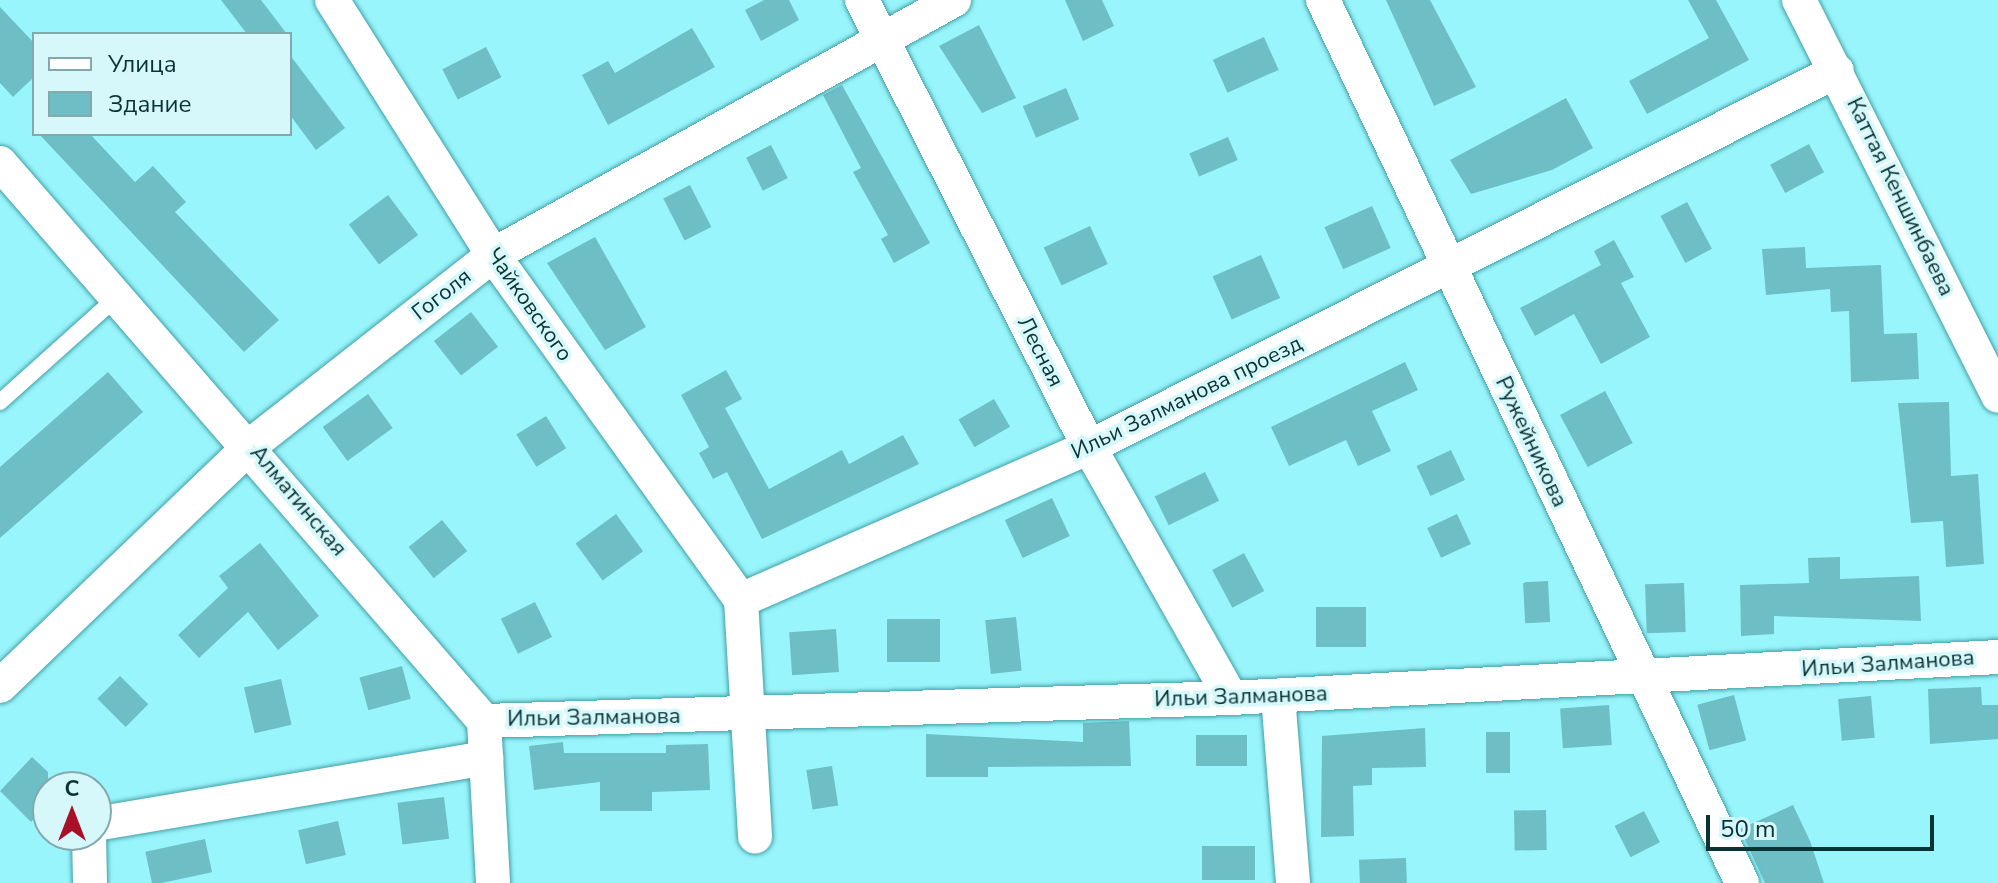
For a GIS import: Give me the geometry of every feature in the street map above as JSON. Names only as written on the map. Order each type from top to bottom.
[{"type":"street","name":"Чайковского","points":[[332,0],[493,255],[741,600]]},
{"type":"street","name":"Лесная","points":[[862,0],[1089,447],[1231,698]]},
{"type":"street","name":"Гоголя","points":[[0,686],[251,445],[493,255],[954,0]]},
{"type":"street","name":"Ружейникова","points":[[1323,0],[1642,679],[1742,883]]},
{"type":"street","name":"Каттая Кеншинбаева","points":[[1799,0],[1998,396]]},
{"type":"street","name":"Ильи Залманова проезд","points":[[741,600],[1089,447],[1449,269],[1837,71]]},
{"type":"street","name":"Алматинская","points":[[0,163],[251,445],[484,721]]},
{"type":"street","points":[[741,600],[755,837]]},
{"type":"street","name":"Ильи Залманова","points":[[484,721],[1231,698],[1642,679],[1998,657]]},
{"type":"street","points":[[1278,696],[1293,883]]},
{"type":"street","points":[[484,721],[493,883]]},
{"type":"street","name":"Ильи Залманова","points":[[112,821],[486,758]]},
{"type":"street","points":[[89,851],[90,883]]},
{"type":"lane","points":[[0,402],[118,296]]},
{"type":"building","points":[[221,0],[261,0],[285,32],[245,32]]},
{"type":"building","points":[[764,0],[789,0],[799,20],[761,41],[745,10]]},
{"type":"building","points":[[1065,0],[1102,0],[1114,26],[1083,41]]},
{"type":"building","points":[[1386,0],[1430,0],[1476,87],[1434,106]]},
{"type":"building","points":[[1688,0],[1716,0],[1749,60],[1647,114],[1629,81],[1709,38]]},
{"type":"building","points":[[0,7],[32,41],[32,79],[13,97],[0,83]]},
{"type":"building","points":[[979,25],[1016,98],[982,113],[939,46]]},
{"type":"building","points":[[692,28],[715,67],[608,125],[582,75],[608,61],[615,73]]},
{"type":"building","points":[[1264,37],[1279,70],[1227,93],[1213,60]]},
{"type":"building","points":[[486,47],[501,77],[458,100],[442,69]]},
{"type":"building","points":[[292,58],[345,128],[316,150],[292,118]]},
{"type":"building","points":[[842,85],[930,243],[894,263],[881,239],[888,235],[853,172],[861,168],[823,95]]},
{"type":"building","points":[[1066,88],[1079,119],[1036,138],[1023,106]]},
{"type":"building","points":[[1566,98],[1593,148],[1552,170],[1471,194],[1450,160]]},
{"type":"building","points":[[41,136],[92,136],[135,182],[153,166],[186,202],[175,212],[279,320],[244,352]]},
{"type":"building","points":[[1228,137],[1238,160],[1199,176],[1189,153]]},
{"type":"building","points":[[1809,144],[1824,172],[1785,193],[1770,165]]},
{"type":"building","points":[[771,145],[788,178],[763,191],[746,158]]},
{"type":"building","points":[[690,185],[711,227],[685,240],[663,199]]},
{"type":"building","points":[[388,195],[418,235],[379,264],[349,224]]},
{"type":"building","points":[[1687,202],[1712,249],[1685,263],[1661,216]]},
{"type":"building","points":[[1372,206],[1391,248],[1343,269],[1324,227]]},
{"type":"building","points":[[1090,226],[1108,264],[1062,286],[1044,248]]},
{"type":"building","points":[[595,237],[646,327],[605,350],[547,263]]},
{"type":"building","points":[[1614,240],[1634,277],[1621,283],[1650,337],[1601,364],[1574,314],[1535,336],[1520,308],[1601,265],[1594,251]]},
{"type":"building","points":[[1805,247],[1806,268],[1881,265],[1884,334],[1917,333],[1919,379],[1851,382],[1849,311],[1831,312],[1830,289],[1766,295],[1762,249]]},
{"type":"building","points":[[1261,255],[1280,298],[1232,319],[1213,277]]},
{"type":"building","points":[[471,312],[498,347],[461,376],[434,341]]},
{"type":"building","points":[[1405,362],[1418,390],[1372,411],[1391,451],[1358,466],[1346,440],[1289,466],[1271,427]]},
{"type":"building","points":[[726,370],[742,399],[725,408],[769,489],[842,450],[849,464],[903,435],[919,464],[762,539],[727,472],[713,479],[699,453],[709,447],[681,395]]},
{"type":"building","points":[[108,372],[143,412],[0,538],[0,467]]},
{"type":"building","points":[[1605,391],[1633,443],[1588,467],[1560,415]]},
{"type":"building","points":[[368,394],[393,428],[347,461],[323,427]]},
{"type":"building","points":[[994,399],[1010,427],[974,447],[958,420]]},
{"type":"building","points":[[1949,402],[1951,476],[1978,474],[1984,564],[1946,567],[1943,521],[1911,523],[1898,403]]},
{"type":"building","points":[[546,416],[566,448],[536,467],[516,435]]},
{"type":"building","points":[[1451,450],[1465,480],[1431,496],[1417,466]]},
{"type":"building","points":[[1205,472],[1219,501],[1169,525],[1155,497]]},
{"type":"building","points":[[1052,498],[1070,536],[1023,558],[1005,520]]},
{"type":"building","points":[[616,514],[643,551],[603,581],[576,543]]},
{"type":"building","points":[[1457,514],[1471,544],[1441,558],[1427,528]]},
{"type":"building","points":[[442,520],[467,551],[434,578],[409,547]]},
{"type":"building","points":[[260,543],[319,616],[278,650],[248,612],[199,658],[178,635],[228,588],[219,576]]},
{"type":"building","points":[[1244,553],[1264,591],[1232,608],[1212,570]]},
{"type":"building","points":[[1840,557],[1840,579],[1919,576],[1921,621],[1774,616],[1774,634],[1741,636],[1740,585],[1809,583],[1808,558]]},
{"type":"building","points":[[1548,581],[1550,622],[1525,623],[1523,582]]},
{"type":"building","points":[[1684,583],[1686,632],[1647,633],[1645,584]]},
{"type":"building","points":[[535,602],[552,637],[518,654],[501,619]]},
{"type":"building","points":[[1316,607],[1366,607],[1366,647],[1316,647]]},
{"type":"building","points":[[1016,617],[1022,671],[991,674],[985,620]]},
{"type":"building","points":[[887,619],[940,619],[940,662],[887,662]]},
{"type":"building","points":[[836,629],[839,672],[792,675],[789,632]]},
{"type":"building","points":[[402,666],[411,699],[368,710],[359,677]]},
{"type":"building","points":[[120,676],[148,704],[126,727],[97,699]]},
{"type":"building","points":[[281,679],[292,725],[255,733],[244,688]]},
{"type":"building","points":[[1981,687],[1982,705],[1998,705],[1998,739],[1930,744],[1928,689]]},
{"type":"building","points":[[1734,695],[1746,740],[1709,750],[1697,705]]},
{"type":"building","points":[[1871,696],[1875,738],[1842,741],[1838,699]]},
{"type":"building","points":[[1609,705],[1612,745],[1563,748],[1560,708]]},
{"type":"building","points":[[1129,721],[1131,766],[988,767],[988,777],[926,777],[926,734],[1083,742],[1083,723]]},
{"type":"building","points":[[1425,728],[1426,767],[1372,768],[1372,785],[1353,786],[1354,836],[1321,837],[1322,736]]},
{"type":"building","points":[[1486,732],[1510,732],[1510,773],[1486,773]]},
{"type":"building","points":[[1196,735],[1247,735],[1247,766],[1196,766]]},
{"type":"building","points":[[563,742],[564,753],[666,753],[666,745],[708,744],[710,790],[652,792],[652,811],[600,811],[600,782],[534,790],[529,746]]},
{"type":"building","points":[[32,757],[47,771],[32,771],[31,822],[0,791]]},
{"type":"building","points":[[832,766],[838,806],[813,810],[806,770]]},
{"type":"building","points":[[444,797],[449,839],[402,844],[397,803]]},
{"type":"building","points":[[1793,805],[1810,841],[1824,883],[1765,883],[1740,829]]},
{"type":"building","points":[[1546,810],[1547,850],[1515,851],[1514,811]]},
{"type":"building","points":[[1644,811],[1660,842],[1630,857],[1615,826]]},
{"type":"building","points":[[338,821],[346,855],[306,864],[298,830]]},
{"type":"building","points":[[205,839],[212,872],[152,883],[145,852]]},
{"type":"building","points":[[1202,846],[1255,846],[1255,880],[1202,880]]},
{"type":"building","points":[[1406,858],[1407,883],[1360,883],[1359,860]]}]
